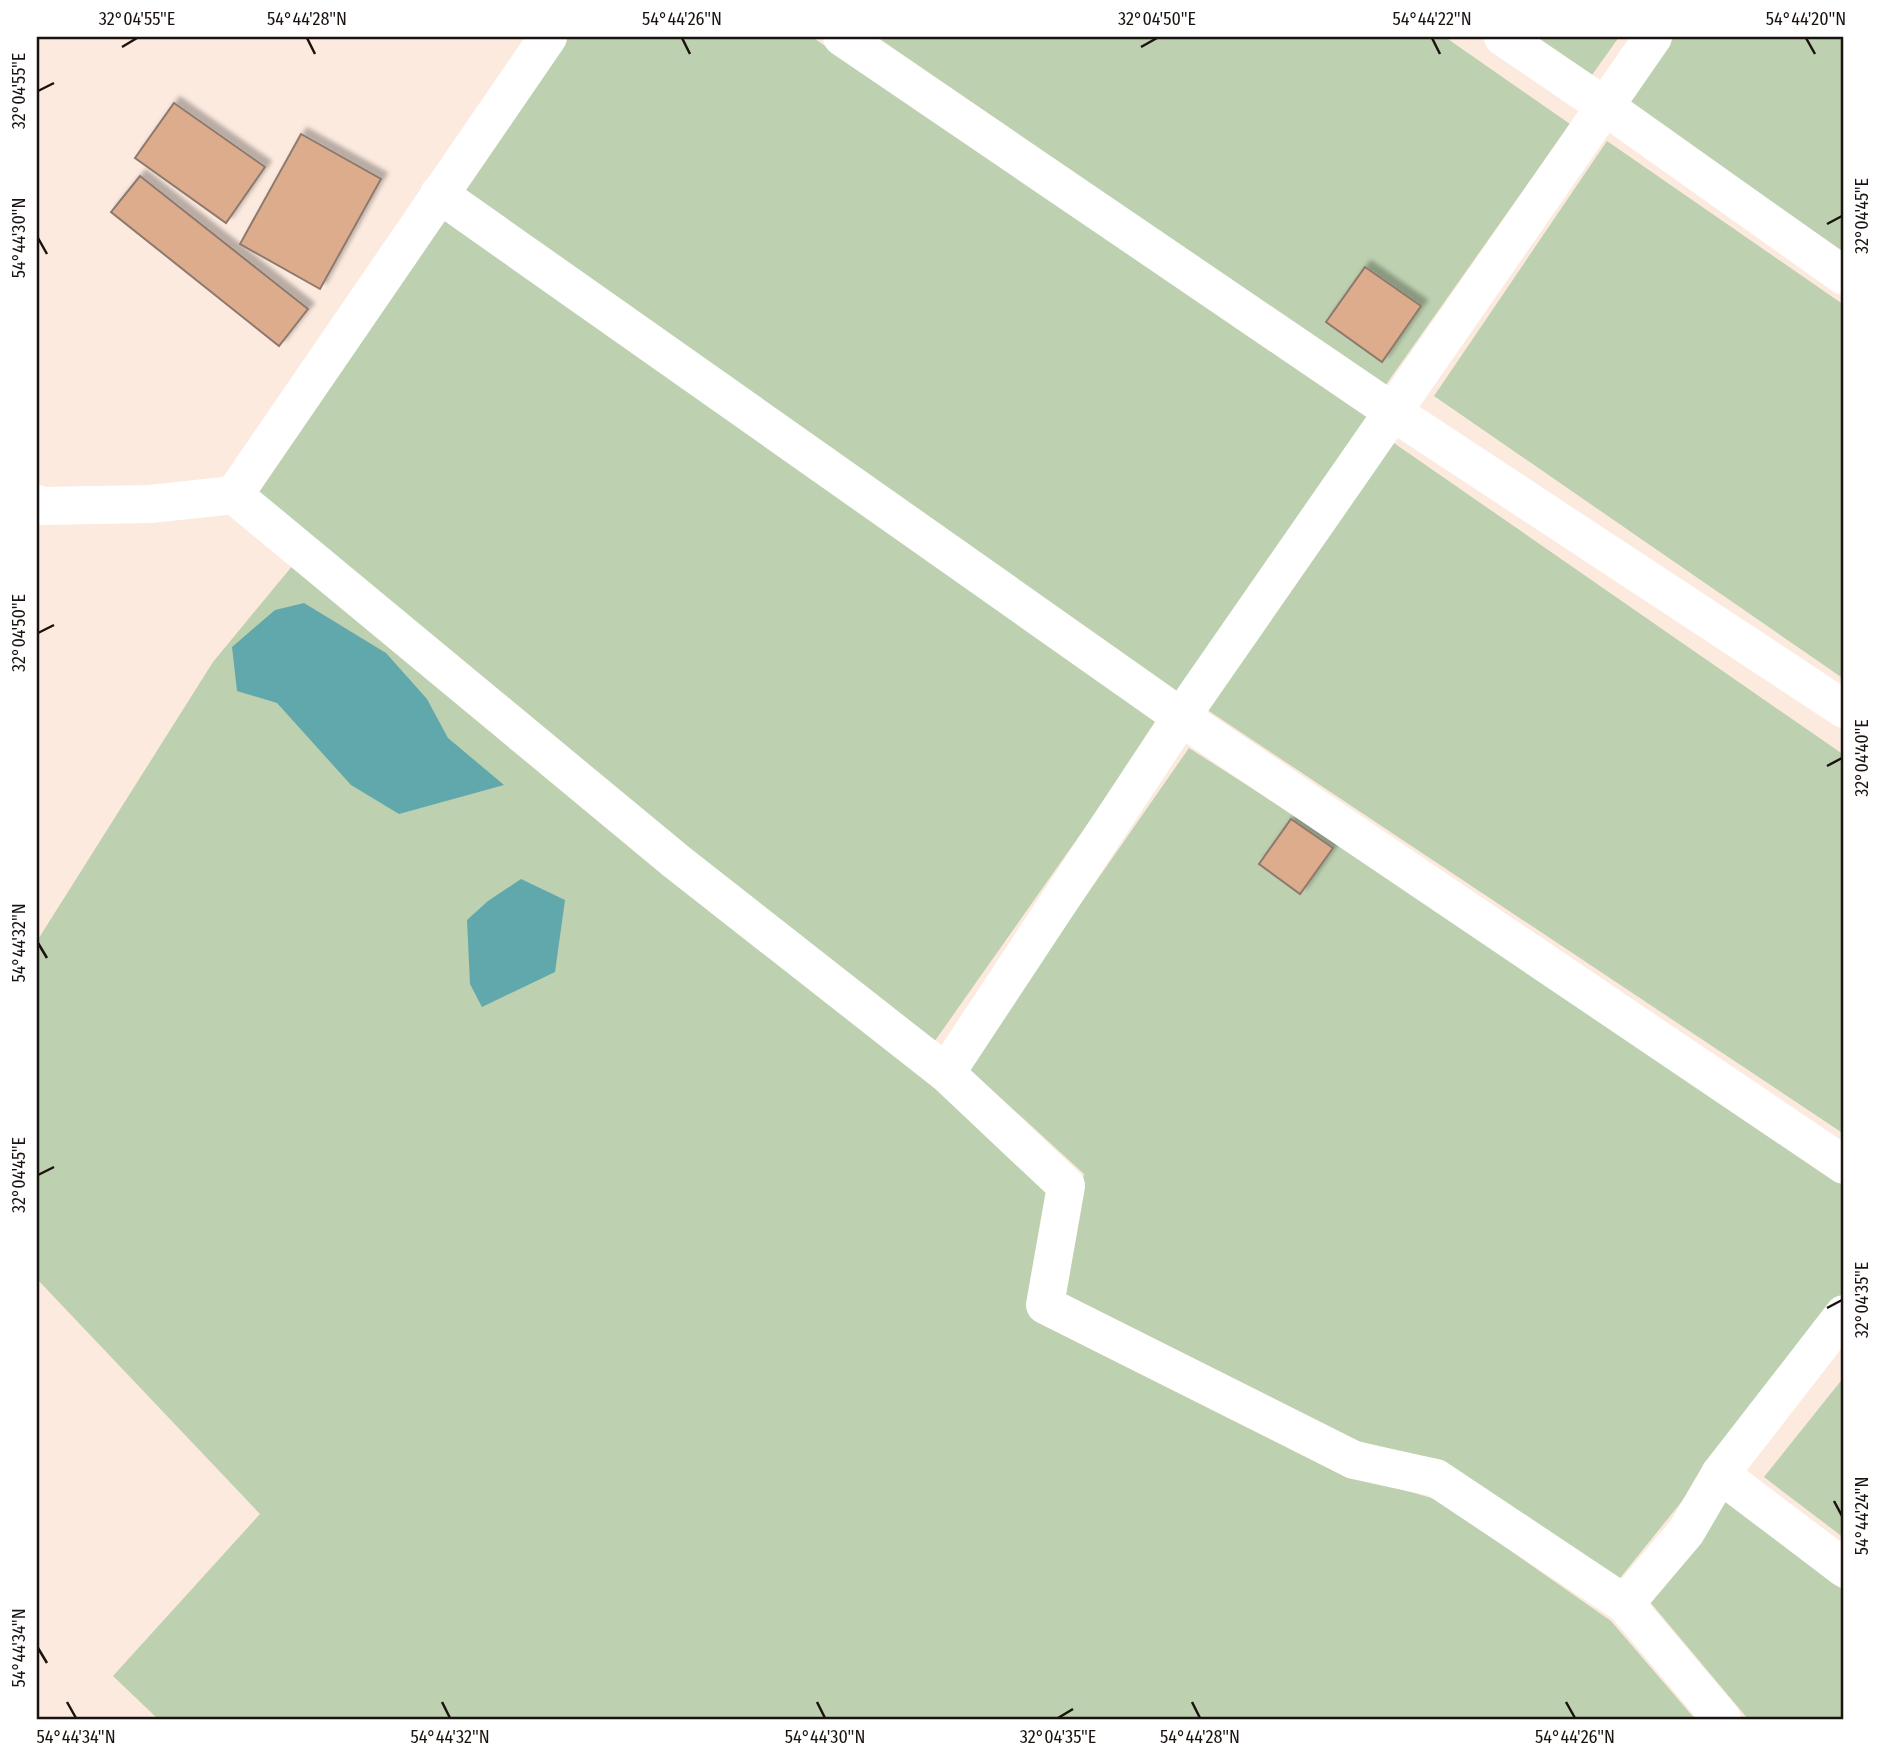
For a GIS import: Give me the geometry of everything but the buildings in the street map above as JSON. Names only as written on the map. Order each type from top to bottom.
[{"type":"lane","points":[[234,495],[548,37]]},
{"type":"lane","points":[[842,37],[1393,412],[1844,709]]},
{"type":"lane","points":[[1503,37],[1844,276]]},
{"type":"lane","points":[[946,1073],[1181,717],[1653,37]]},
{"type":"lane","points":[[439,194],[1181,717],[1844,1165]]},
{"type":"lane","points":[[37,504],[150,505],[234,495],[677,862],[946,1073],[1066,1186],[1045,1305],[1354,1460],[1436,1478],[1625,1604],[1722,1719]]},
{"type":"lane","points":[[1625,1604],[1686,1532],[1720,1474],[1844,1314]]},
{"type":"lane","points":[[1720,1474],[1844,1568]]},
{"type":"green space","points":[[567,37],[812,37],[1369,416],[1181,698],[461,190]]},
{"type":"green space","points":[[877,37],[1445,37],[1570,124],[1385,386]]},
{"type":"green space","points":[[1520,37],[1619,37],[1587,82]]},
{"type":"green space","points":[[1670,37],[1844,37],[1844,252],[1628,102]]},
{"type":"green space","points":[[1607,141],[1844,305],[1844,679],[1434,396]]},
{"type":"green space","points":[[442,214],[1163,717],[932,1045],[253,495]]},
{"type":"green space","points":[[1391,441],[1844,755],[1844,1134],[1206,709]]},
{"type":"green space","points":[[293,565],[915,1069],[1050,1190],[1030,1315],[1350,1474],[1438,1500],[1611,1621],[1695,1719],[158,1719],[113,1676],[260,1514],[37,1279],[37,941],[213,662]]},
{"type":"green space","points":[[1189,748],[1490,941],[1844,1179],[1844,1291],[1805,1349],[1620,1578],[1440,1461],[1358,1441],[1064,1296],[1084,1174],[967,1067]]},
{"type":"green space","points":[[1844,1377],[1844,1538],[1764,1477]]},
{"type":"green space","points":[[1724,1501],[1844,1591],[1844,1719],[1748,1719],[1650,1602]]},
{"type":"water","points":[[304,603],[386,653],[427,699],[448,738],[504,785],[399,814],[351,785],[277,703],[237,691],[232,647],[275,610]]},
{"type":"water","points":[[521,879],[565,900],[555,972],[482,1007],[470,984],[467,920],[488,901]]}]
